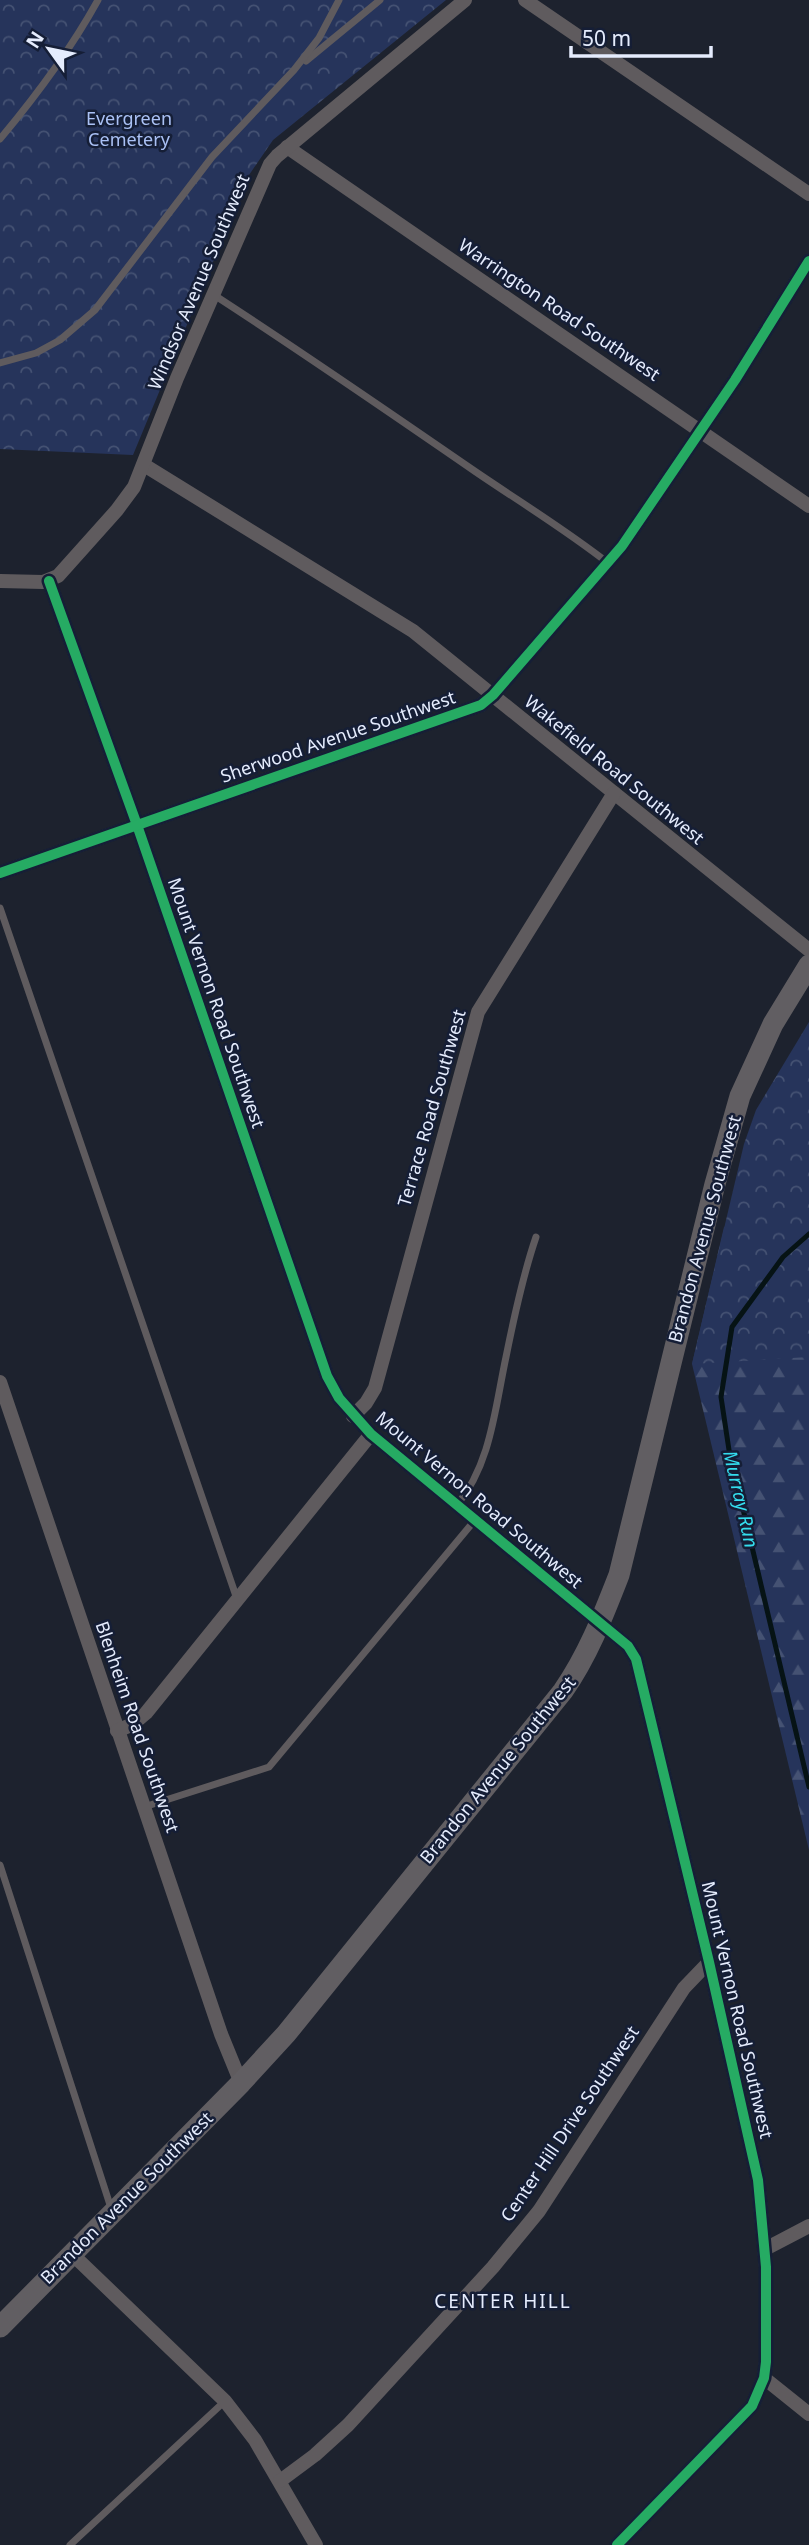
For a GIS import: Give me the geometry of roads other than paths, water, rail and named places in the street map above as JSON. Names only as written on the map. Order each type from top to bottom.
[{"type":"main road","name":"Brandon Avenue Southwest","points":[[0,2327],[286,2034],[582,1664],[619,1574],[715,1184],[740,1096],[773,1024],[809,965]]},
{"type":"street","name":"Windsor Avenue Southwest","points":[[49,580],[58,576],[134,487],[177,378],[270,164],[286,147],[464,0]]},
{"type":"street","points":[[525,0],[809,194]]},
{"type":"street","name":"Warrington Road Southwest","points":[[286,147],[809,506]]},
{"type":"street","name":"Sherwood Avenue Southwest","points":[[0,873],[481,705],[493,695],[609,563],[701,431],[809,261]]},
{"type":"street","name":"Wakefield Road Southwest","points":[[144,465],[413,631],[809,950]]},
{"type":"street","points":[[0,581],[49,580]]},
{"type":"street","name":"Mount Vernon Road Southwest","points":[[49,580],[137,825],[327,1376],[339,1398],[371,1434],[601,1623],[628,1646],[636,1659],[758,2180],[765,2249],[764,2378]]},
{"type":"street","name":"Terrace Road Southwest","points":[[353,1416],[366,1403],[374,1388],[478,1012],[614,793]]},
{"type":"street","name":"Blenheim Road Southwest","points":[[0,1382],[221,2034],[241,2083]]},
{"type":"street","points":[[117,1731],[133,1724],[146,1713],[371,1434]]},
{"type":"street","name":"Center Hill Drive Southwest","points":[[280,2481],[315,2455],[348,2425],[493,2267],[538,2211],[684,1988],[709,1962]]},
{"type":"street","points":[[765,2249],[809,2227]]},
{"type":"street","points":[[72,2254],[226,2401],[255,2440],[316,2545]]},
{"type":"street","points":[[617,2545],[752,2406],[759,2395],[764,2378],[809,2414]]},
{"type":"lane","points":[[0,139],[53,70],[99,0]]},
{"type":"lane","points":[[0,363],[36,353],[60,340],[95,310],[212,157],[294,70],[319,38],[339,0]]},
{"type":"lane","points":[[294,70],[380,0]]},
{"type":"lane","points":[[214,295],[337,375],[478,474],[574,536],[609,563]]},
{"type":"lane","points":[[0,908],[237,1600]]},
{"type":"lane","points":[[457,1505],[468,1492],[485,1451],[536,1237]]},
{"type":"lane","points":[[143,1807],[269,1767],[475,1520]]},
{"type":"lane","points":[[0,1865],[113,2212]]},
{"type":"lane","points":[[70,2545],[226,2401]]},
{"type":"waterway","name":"Murray Run","points":[[809,1234],[783,1257],[732,1327],[721,1397],[729,1450],[809,1787]]},
{"type":"district","name":"CENTER HILL","points":[[503,2301]]},
{"type":"park label","name":"Evergreen Cemetery","points":[[129,129]]}]
